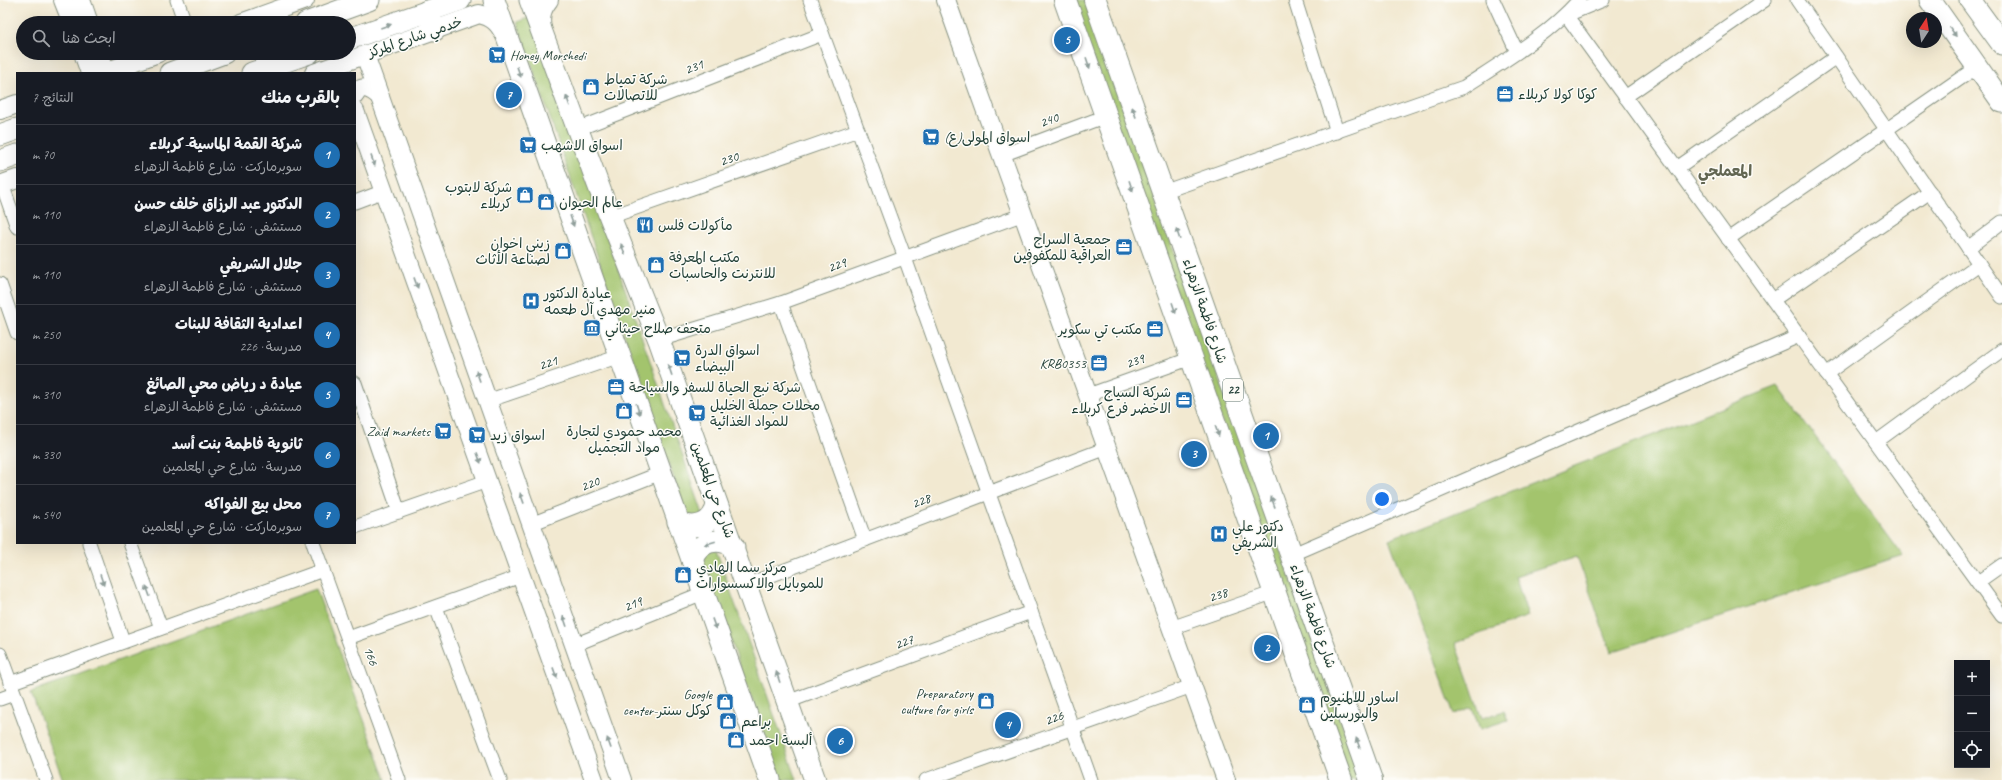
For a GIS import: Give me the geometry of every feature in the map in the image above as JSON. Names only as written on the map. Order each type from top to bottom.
[{"type":"highway","name":"شارع فاطمة الزهراء","points":[[1065,0],[1341,780]]},
{"type":"highway","name":"شارع فاطمة الزهراء","points":[[1095,0],[1371,780]]},
{"type":"main road","points":[[325,16],[369,0]]},
{"type":"main road","points":[[356,37],[431,21],[460,0]]},
{"type":"main road","name":"شارع حي المعلمين","points":[[530,0],[610,217],[659,340],[717,505],[734,547],[815,780]]},
{"type":"main road","points":[[1930,0],[2002,102]]},
{"type":"main road","points":[[1970,0],[2002,44]]},
{"type":"main road","points":[[495,4],[770,780]]},
{"type":"main road","points":[[173,72],[205,60]]},
{"type":"main road","points":[[255,72],[289,60]]},
{"type":"main road","points":[[0,135],[16,129]]},
{"type":"main road","points":[[0,161],[16,155]]},
{"type":"main road","points":[[678,522],[694,526],[705,523],[713,516],[717,505]]},
{"type":"main road","points":[[692,560],[700,547],[709,542],[720,541],[734,547]]},
{"type":"street","points":[[63,0],[69,16]]},
{"type":"street","points":[[81,0],[87,16]]},
{"type":"street","points":[[177,0],[183,16]]},
{"type":"street","points":[[256,16],[285,3],[305,0]]},
{"type":"street","points":[[542,31],[540,18],[543,8],[549,0]]},
{"type":"street","points":[[810,0],[905,258],[1091,780]]},
{"type":"street","points":[[946,0],[1226,780]]},
{"type":"street","points":[[1295,0],[1337,132]]},
{"type":"street","points":[[1493,0],[1517,52]]},
{"type":"street","points":[[1163,192],[1464,87],[1517,52],[1566,15],[1579,0]]},
{"type":"street","points":[[1566,15],[1603,0]]},
{"type":"street","points":[[1625,97],[1765,0]]},
{"type":"street","points":[[1797,0],[2002,296]]},
{"type":"street","name":"خدمي شارع المركز","points":[[320,72],[340,69],[431,21],[479,14],[488,16],[499,24],[507,38]]},
{"type":"street","points":[[1566,15],[2002,616]]},
{"type":"street","name":"231","points":[[578,129],[822,34]]},
{"type":"street","points":[[365,55],[622,780]]},
{"type":"street","points":[[1676,168],[1836,57]]},
{"type":"street","points":[[89,60],[99,72]]},
{"type":"street","points":[[100,60],[100,72]]},
{"type":"street","points":[[103,72],[138,60]]},
{"type":"street","points":[[1728,239],[1886,128],[1977,67]]},
{"type":"street","points":[[356,94],[361,89],[367,88],[373,90],[380,96]]},
{"type":"street","points":[[0,110],[16,104]]},
{"type":"street","points":[[356,114],[594,780]]},
{"type":"street","name":"240","points":[[1002,155],[1106,116]]},
{"type":"street","name":"230","points":[[610,217],[858,130]]},
{"type":"street","points":[[6,183],[16,223]]},
{"type":"street","points":[[356,202],[384,192]]},
{"type":"street","points":[[1773,300],[1930,192]]},
{"type":"street","name":"229","points":[[659,340],[781,302],[1024,214]]},
{"type":"street","points":[[1968,248],[2002,222]]},
{"type":"street","points":[[1826,374],[1979,264]]},
{"type":"street","points":[[0,284],[16,330]]},
{"type":"street","points":[[781,302],[865,540]]},
{"type":"street","points":[[427,312],[436,320],[442,320],[452,312],[452,303]]},
{"type":"street","points":[[439,347],[443,335],[448,332],[459,333],[464,337]]},
{"type":"street","points":[[1292,555],[1799,336]]},
{"type":"street","points":[[1876,442],[2002,350]]},
{"type":"street","name":"221","points":[[487,401],[620,356]]},
{"type":"street","name":"239","points":[[1088,395],[1192,358]]},
{"type":"street","points":[[356,386],[399,512]]},
{"type":"street","name":"228","points":[[746,585],[1107,448]]},
{"type":"street","name":"220","points":[[531,524],[661,473]]},
{"type":"street","points":[[356,527],[487,481]]},
{"type":"street","points":[[89,544],[123,641]]},
{"type":"street","points":[[130,544],[161,628]]},
{"type":"street","name":"166","points":[[313,544],[399,780]]},
{"type":"street","points":[[1978,582],[2002,565]]},
{"type":"street","points":[[0,699],[12,688],[123,641],[323,570]]},
{"type":"street","points":[[348,638],[521,576]]},
{"type":"street","name":"238","points":[[1171,628],[1275,592]]},
{"type":"street","name":"219","points":[[574,645],[703,593]]},
{"type":"street","points":[[436,606],[500,780]]},
{"type":"street","name":"227","points":[[787,702],[1032,612]]},
{"type":"street","points":[[0,654],[46,780]]},
{"type":"street","name":"226","points":[[926,780],[947,777],[1073,728],[1192,686]]},
{"type":"green space","points":[[1072,0],[1085,0],[1362,780],[1349,780]]},
{"type":"green space","points":[[531,17],[704,517],[689,522],[517,22]]},
{"type":"green space","points":[[1778,386],[1903,556],[1611,652],[1577,556],[1515,576],[1528,616],[1455,643],[1482,718],[1504,711],[1508,720],[1480,729],[1472,707],[1454,714],[1389,539]]},
{"type":"green space","points":[[715,547],[797,780],[781,780],[699,552]]},
{"type":"green space","points":[[316,589],[386,780],[63,780],[31,692]]},
{"type":"place","name":"عيادة د رياض محي الصائغ","points":[[1067,40]]},
{"type":"place","name":"Honey Morshedi","points":[[497,55]]},
{"type":"place","name":"شركة تمياط للاتصالات","points":[[591,87]]},
{"type":"place","name":"كوكا كولا كربلاء","points":[[1505,94]]},
{"type":"place","name":"محل بيع الفواكه","points":[[509,95]]},
{"type":"place","name":"اسواق المولى(ع)","points":[[931,137]]},
{"type":"place","name":"اسواق الاشهب","points":[[528,145]]},
{"type":"place","name":"شركة لابتوب كربلاء","points":[[525,195]]},
{"type":"place","name":"عالم الحيوان","points":[[546,202]]},
{"type":"place","name":"مأكولات فلس","points":[[645,225]]},
{"type":"place","name":"جمعية السراج العراقية للمكفوفين","points":[[1124,247]]},
{"type":"place","name":"زيني اخوان لصناعة الأثاث","points":[[563,251]]},
{"type":"place","name":"مكتب المعرفة للانترنت والحاسبات","points":[[656,265]]},
{"type":"place","name":"عيادة الدكتور منير مهدي آل طعمه","points":[[531,301]]},
{"type":"place","name":"متحف صلاح حيثاني","points":[[592,328]]},
{"type":"place","name":"مكتب تي سكوير","points":[[1155,329]]},
{"type":"place","name":"اسواق الدرة البيضاء","points":[[682,358]]},
{"type":"place","name":"KRB0353","points":[[1099,363]]},
{"type":"place","name":"شركة نبع الحياة للسفر والسياحة","points":[[616,387]]},
{"type":"place","name":"شركة السياج الاخضر فرع كربلاء","points":[[1184,400]]},
{"type":"place","name":"محمد حمودي لتجارة مواد التجميل","points":[[624,411]]},
{"type":"place","name":"محلات جملة الخليل للمواد الغذائية","points":[[697,413]]},
{"type":"place","name":"Zaid markets","points":[[443,431]]},
{"type":"place","name":"اسواق زيد","points":[[477,435]]},
{"type":"place","name":"شركة القمة الماسية-كربلاء","points":[[1266,436]]},
{"type":"place","name":"جلال الشريفي","points":[[1194,454]]},
{"type":"place","name":"دكتور علي الشريفي","points":[[1219,534]]},
{"type":"place","name":"مركز سما الهادي للموبايل والاكسسوارات","points":[[683,575]]},
{"type":"place","name":"الدكتور عبد الرزاق خلف حسن","points":[[1267,648]]},
{"type":"place","name":"Preparatory culture for girls","points":[[986,701]]},
{"type":"place","name":"Google center-كوكل سنتر","points":[[725,702]]},
{"type":"place","name":"اساور للالمنيوم والبورسلين","points":[[1307,705]]},
{"type":"place","name":"براعم","points":[[728,721]]},
{"type":"place","name":"اعدادية الثقافة للبنات","points":[[1008,725]]},
{"type":"place","name":"ألبسة احمد","points":[[736,740]]},
{"type":"place","name":"ثانوية فاطمة بنت أسد","points":[[840,741]]},
{"type":"district","name":"المعملجي","points":[[1725,171]]}]
